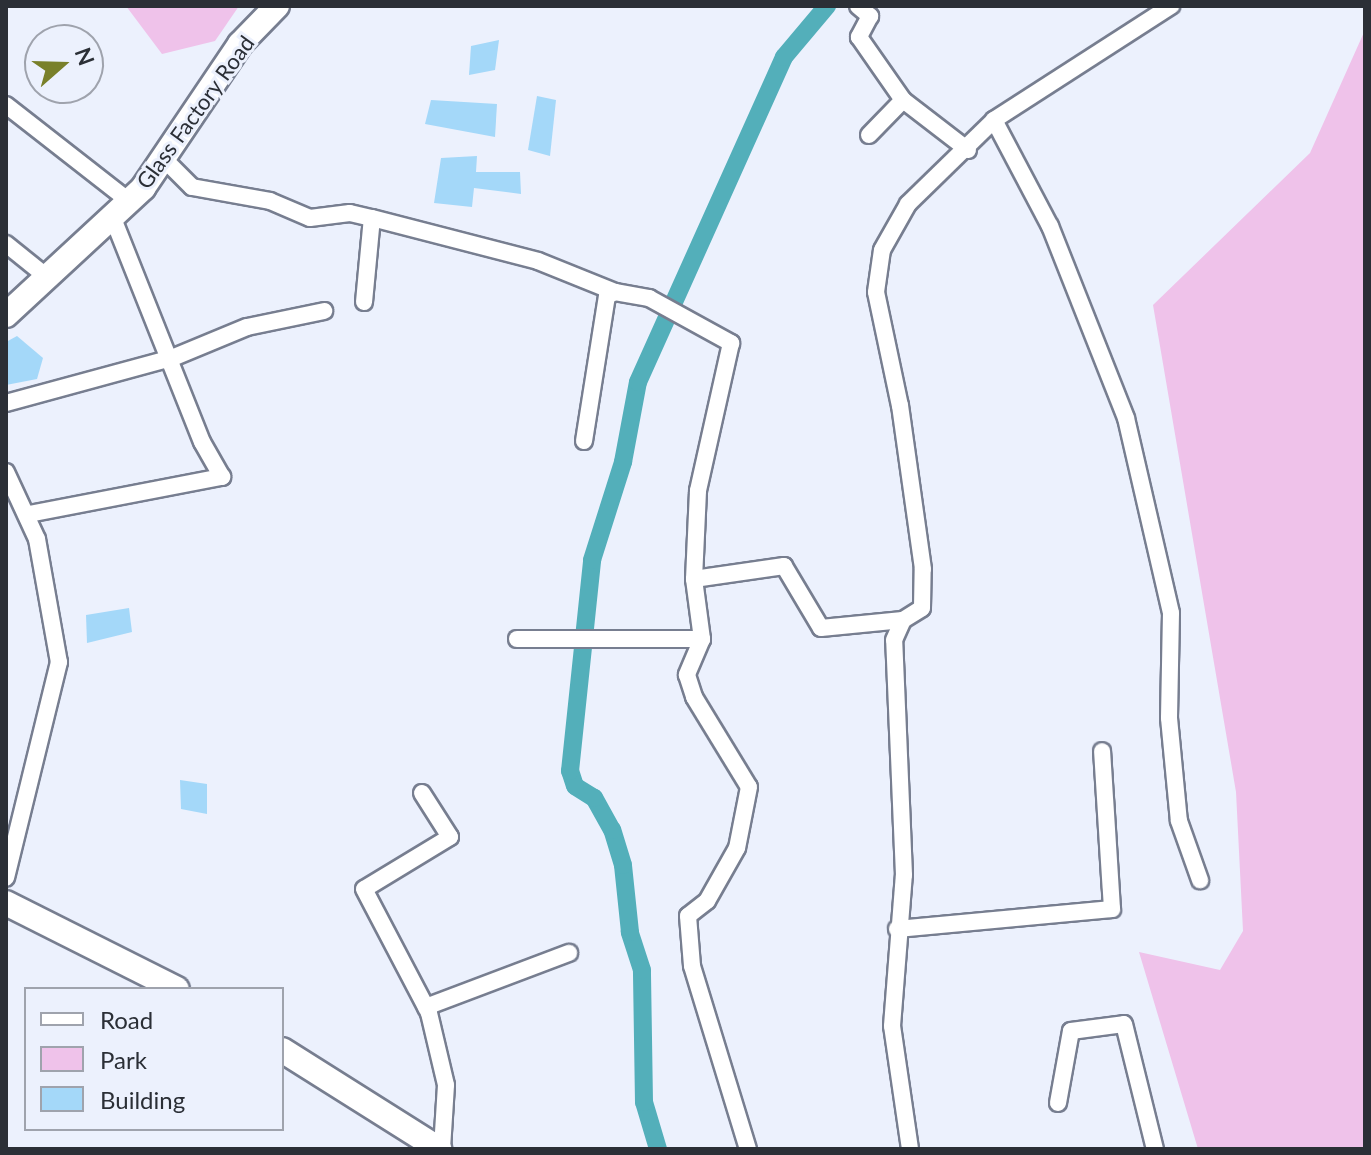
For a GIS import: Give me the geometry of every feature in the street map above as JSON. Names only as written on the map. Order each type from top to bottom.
[{"type":"main road","name":"Glass Factory Road","points":[[6,315],[120,209],[163,158],[240,44],[277,6]]},
{"type":"main road","points":[[6,903],[173,987]]},
{"type":"main road","points":[[284,1051],[440,1149]]},
{"type":"street","points":[[858,6],[870,16],[859,37],[903,100],[968,150]]},
{"type":"street","points":[[694,579],[784,566],[821,628],[903,620],[922,608],[923,569],[900,406],[876,292],[882,250],[908,204],[968,150],[994,120],[1171,6]]},
{"type":"street","points":[[869,135],[903,100]]},
{"type":"street","points":[[6,105],[120,209],[202,442],[222,477],[29,514]]},
{"type":"street","points":[[994,120],[1050,226],[1126,418],[1171,613],[1169,718],[1179,821],[1200,880]]},
{"type":"street","points":[[163,158],[192,187],[270,201],[310,218],[350,213],[538,261],[615,292],[668,307],[731,343],[698,491],[694,579],[702,639],[687,675],[694,697],[749,787],[737,848],[707,901],[688,916],[692,966],[748,1149]]},
{"type":"street","points":[[364,302],[372,218]]},
{"type":"street","points":[[6,244],[47,277]]},
{"type":"street","points":[[584,441],[607,296],[615,292]]},
{"type":"street","points":[[6,403],[172,358],[247,327],[324,311]]},
{"type":"street","points":[[6,472],[29,514],[59,662],[6,878]]},
{"type":"street","points":[[903,620],[894,640],[904,875],[897,929],[892,1026],[910,1149]]},
{"type":"street","points":[[517,639],[702,639]]},
{"type":"street","points":[[897,929],[1112,909],[1102,751]]},
{"type":"street","points":[[422,793],[450,837],[364,889],[426,1007],[446,1085],[440,1149]]},
{"type":"street","points":[[426,1007],[569,953]]},
{"type":"street","points":[[1058,1103],[1071,1031],[1124,1024],[1155,1149]]},
{"type":"green space","points":[[126,6],[239,6],[215,41],[162,54]]},
{"type":"green space","points":[[1365,30],[1365,1149],[1198,1149],[1139,952],[1220,970],[1243,931],[1236,792],[1153,305],[1310,153]]},
{"type":"building","points":[[499,40],[495,70],[469,75],[471,46]]},
{"type":"building","points":[[537,96],[556,100],[550,156],[528,150]]},
{"type":"building","points":[[431,100],[497,104],[495,137],[425,124]]},
{"type":"building","points":[[477,156],[476,172],[520,172],[521,194],[474,188],[472,207],[434,203],[441,158]]},
{"type":"building","points":[[17,336],[43,358],[37,379],[6,385],[6,342]]},
{"type":"building","points":[[129,608],[132,632],[87,643],[86,615]]},
{"type":"building","points":[[180,780],[207,784],[207,814],[181,809]]},
{"type":"waterway","points":[[658,1149],[644,1102],[642,970],[630,932],[623,865],[612,830],[594,798],[575,786],[570,771],[592,560],[623,462],[638,382],[784,57],[827,6]]}]
